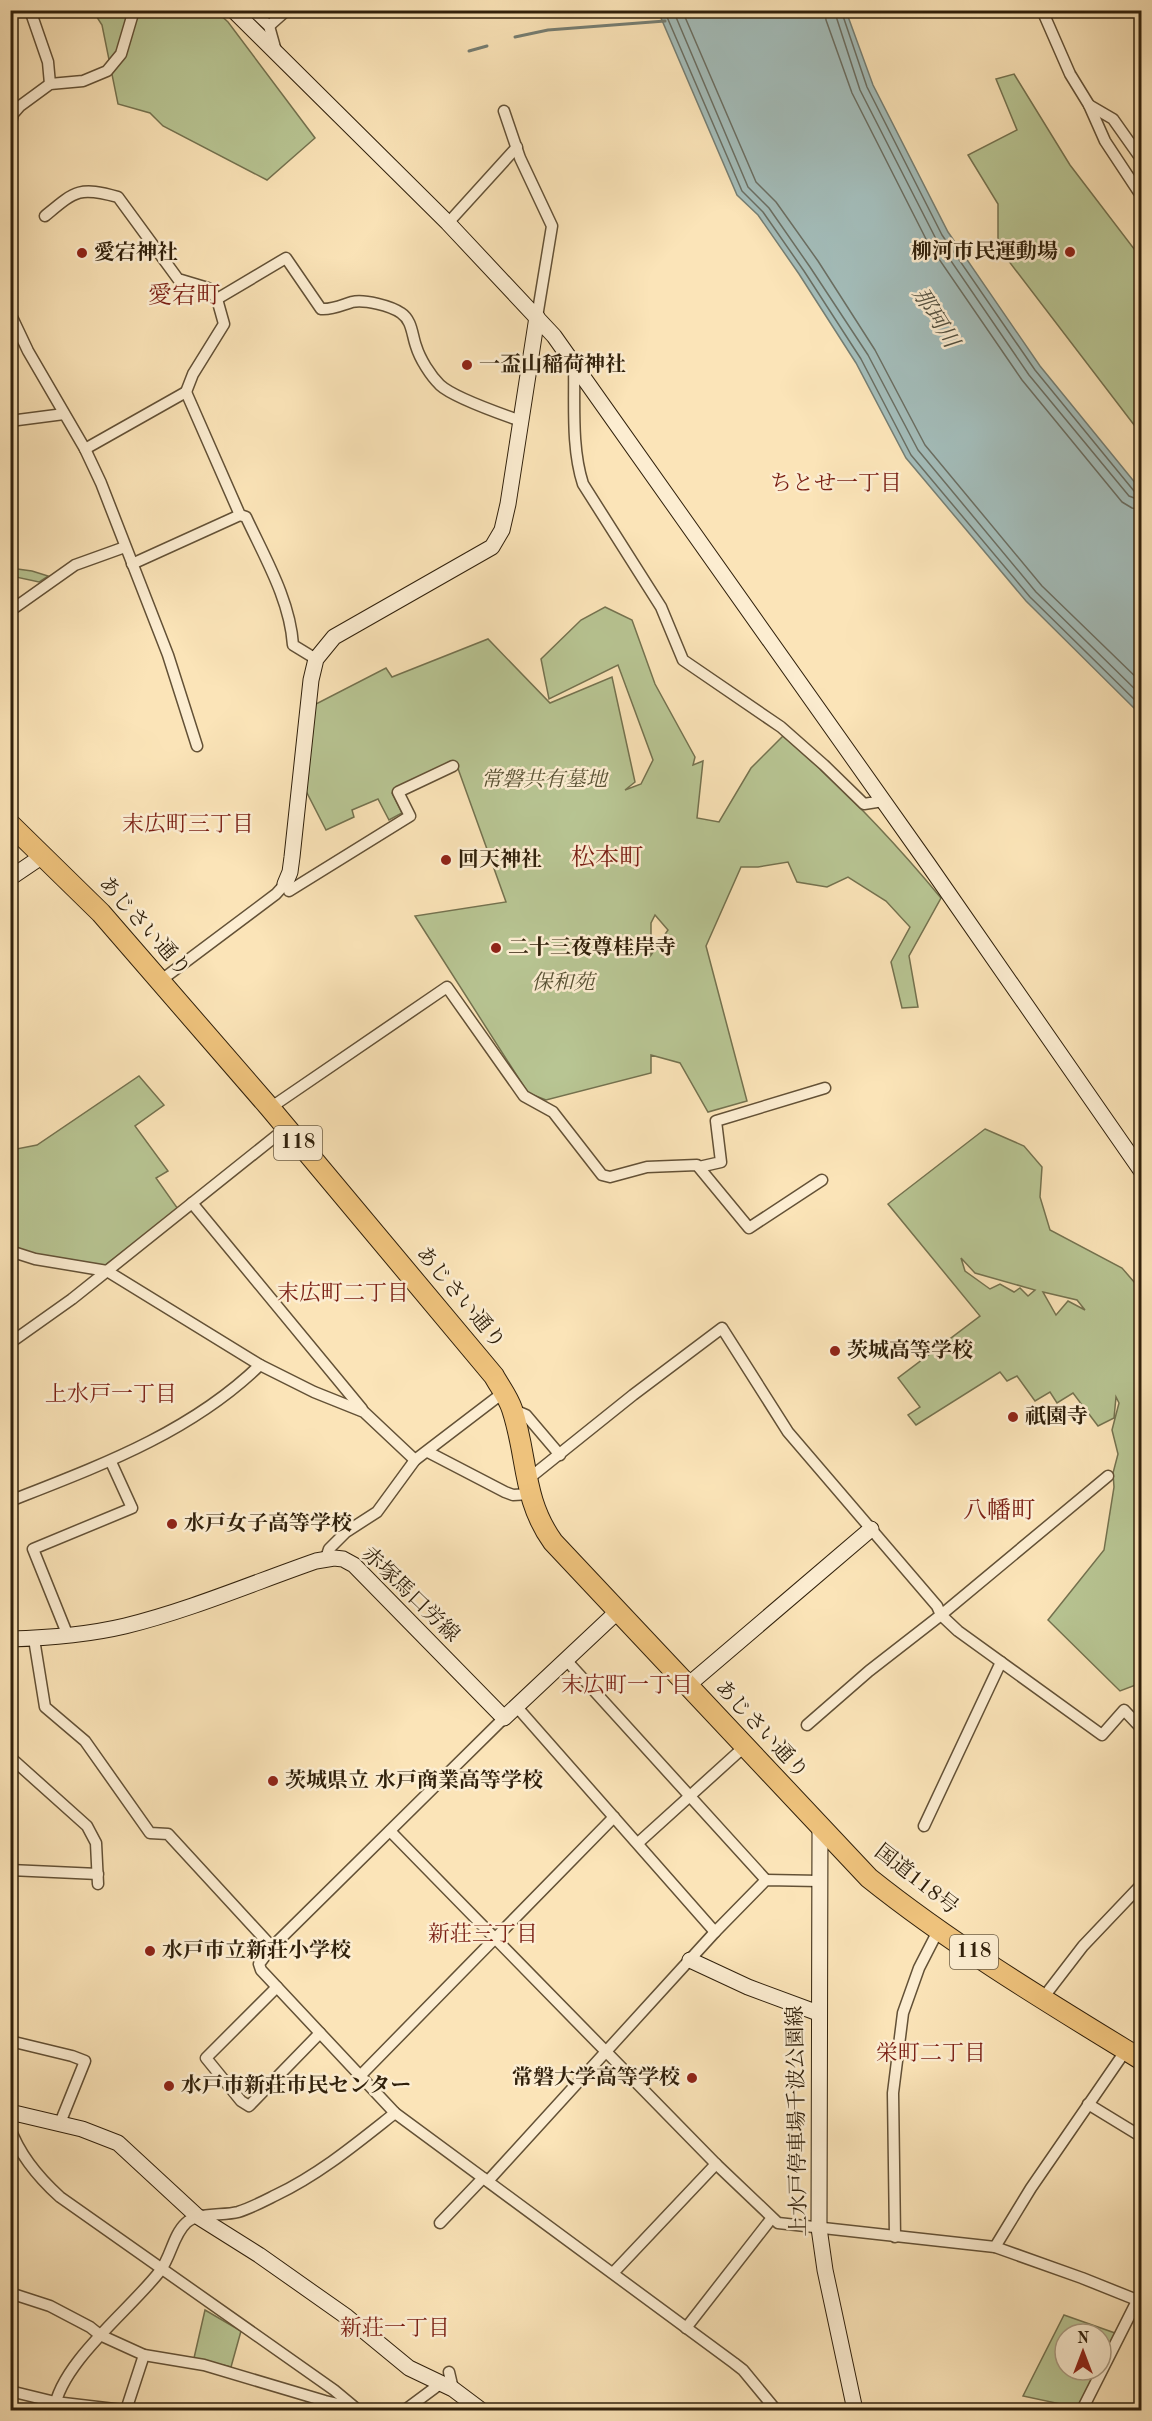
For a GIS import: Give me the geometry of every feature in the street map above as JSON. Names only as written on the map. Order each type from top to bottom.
[{"type":"highway","name":"あじさい通り","points":[[10,824],[101,913],[270,1108],[494,1376],[508,1401],[528,1487],[540,1521],[554,1542],[820,1828]]},
{"type":"highway","name":"国道118号","points":[[820,1828],[869,1878],[894,1898],[1043,1998],[1134,2055]]},
{"type":"street","points":[[30,10],[48,62],[50,84]]},
{"type":"street","points":[[10,127],[12,114],[50,84],[83,81],[107,71],[122,54],[134,10]]},
{"type":"street","points":[[233,10],[448,223],[537,317],[574,363],[884,801],[1142,1172]]},
{"type":"street","points":[[252,10],[269,26],[277,54]]},
{"type":"street","points":[[269,26],[288,10]]},
{"type":"street","points":[[1042,10],[1070,74],[1089,105],[1105,141],[1142,197]]},
{"type":"street","points":[[1089,105],[1113,119],[1142,160]]},
{"type":"street","points":[[287,887],[311,680],[316,659],[334,637],[492,547],[502,530],[552,226],[517,147],[504,111]]},
{"type":"street","points":[[448,223],[517,147]]},
{"type":"street","points":[[45,216],[70,195],[79,191],[118,197],[178,279],[208,288],[217,299],[224,324],[193,374],[186,392],[85,449]]},
{"type":"street","points":[[217,299],[286,258],[321,309],[356,301],[369,302],[402,313],[413,330],[416,346],[426,368],[441,386],[490,410],[521,420]]},
{"type":"street","points":[[10,313],[28,351],[85,449],[101,483],[168,655],[197,746]]},
{"type":"street","points":[[574,363],[576,450],[584,484],[661,607],[683,660],[781,727],[825,765],[864,804],[884,801]]},
{"type":"street","points":[[186,392],[240,515]]},
{"type":"street","points":[[10,421],[64,414]]},
{"type":"street","points":[[132,564],[240,515],[246,517],[281,594],[292,624],[293,645],[316,659]]},
{"type":"street","points":[[10,611],[75,565],[125,547]]},
{"type":"street","points":[[160,981],[287,887],[410,816],[398,792],[453,766]]},
{"type":"street","points":[[10,878],[44,855]]},
{"type":"street","points":[[270,1108],[447,987],[524,1096],[553,1112],[602,1175],[610,1177],[647,1167],[697,1165],[749,1228],[822,1180]]},
{"type":"street","points":[[699,1167],[722,1162],[716,1121],[825,1088]]},
{"type":"street","points":[[10,1343],[72,1299],[286,1128]]},
{"type":"street","points":[[192,1203],[364,1412],[415,1460]]},
{"type":"street","points":[[10,1251],[34,1259],[107,1271],[260,1365],[315,1392],[364,1412]]},
{"type":"street","points":[[428,1452],[513,1495],[528,1487],[560,1455],[633,1395],[722,1328],[788,1432],[937,1606],[941,1615],[958,1631],[1102,1735],[1124,1710],[1142,1729]]},
{"type":"street","points":[[10,1501],[111,1462],[206,1410],[260,1365]]},
{"type":"street","points":[[326,1558],[329,1549],[346,1532],[377,1512],[415,1460],[508,1401],[526,1414],[560,1455]]},
{"type":"street","points":[[68,1636],[33,1549],[132,1508],[111,1462]]},
{"type":"street","points":[[807,1725],[869,1671],[941,1615],[1108,1476]]},
{"type":"street","points":[[687,1686],[871,1528]]},
{"type":"street","name":"赤塚馬口労線","points":[[10,1639],[68,1636],[124,1626],[170,1613],[326,1558],[343,1559],[354,1565],[504,1718]]},
{"type":"street","points":[[618,1611],[567,1661],[562,1663],[516,1706],[272,1947],[259,1964],[261,1970],[395,2113],[743,2370],[776,2410]]},
{"type":"street","points":[[34,1639],[45,1707],[85,1741],[150,1833],[168,1834],[272,1947]]},
{"type":"street","points":[[567,1661],[766,1880]]},
{"type":"street","points":[[924,1826],[1001,1662]]},
{"type":"street","points":[[516,1706],[715,1932]]},
{"type":"street","points":[[638,1843],[744,1747]]},
{"type":"street","points":[[10,1757],[87,1826],[96,1843],[98,1880],[10,1870]]},
{"type":"street","points":[[361,2075],[614,1818]]},
{"type":"street","name":"上水戸停車場千波公園線","points":[[820,1828],[819,2228],[825,2270],[855,2410]]},
{"type":"street","points":[[390,1831],[606,2053],[777,2223],[995,2247],[1140,2298],[1082,2410]]},
{"type":"street","points":[[440,2223],[485,2180],[606,2053],[715,1932],[766,1880],[820,1881]]},
{"type":"street","points":[[1043,1998],[1083,1946],[1142,1884]]},
{"type":"street","points":[[895,2237],[893,2093],[903,2013],[919,1968],[939,1929]]},
{"type":"street","points":[[690,1960],[748,1987],[818,2013]]},
{"type":"street","points":[[277,1987],[206,2058],[241,2101],[249,2106],[320,2033]]},
{"type":"street","points":[[10,2041],[85,2061],[60,2123]]},
{"type":"street","points":[[995,2247],[1031,2188],[1088,2104],[1134,2055]]},
{"type":"street","points":[[1088,2104],[1142,2137]]},
{"type":"street","points":[[10,2112],[60,2123],[104,2136],[118,2143],[197,2216],[259,2255],[339,2311],[409,2368],[447,2382],[481,2410]]},
{"type":"street","points":[[54,2406],[75,2366],[100,2335],[161,2269],[185,2223],[197,2216],[239,2211],[276,2196],[320,2172],[395,2113]]},
{"type":"street","points":[[10,2128],[29,2164],[48,2187],[325,2383],[355,2409]]},
{"type":"street","points":[[613,2274],[716,2164]]},
{"type":"street","points":[[686,2328],[771,2219]]},
{"type":"street","points":[[10,2293],[50,2306],[90,2327],[100,2335],[144,2355],[204,2366],[355,2409]]},
{"type":"street","points":[[10,2391],[54,2406],[124,2410],[144,2355]]},
{"type":"street","points":[[405,2410],[447,2382]]},
{"type":"green space","points":[[93,11],[216,11],[228,22],[315,138],[267,180],[163,126],[150,113],[118,104],[102,25]]},
{"type":"green space","name":"柳河市民運動場","points":[[1014,74],[1070,165],[1141,258],[1141,434],[998,247],[998,204],[968,155],[1017,130],[996,79]]},
{"type":"green space","points":[[10,568],[48,576],[39,582],[11,576]]},
{"type":"green space","points":[[605,607],[632,620],[655,684],[695,757],[693,765],[703,761],[697,818],[719,822],[751,768],[783,736],[846,793],[923,876],[941,898],[909,956],[918,1007],[902,1008],[891,962],[910,927],[886,901],[848,877],[827,887],[797,882],[788,862],[741,867],[706,946],[747,1101],[708,1112],[680,1063],[651,1055],[651,1073],[546,1100],[528,1093],[415,916],[506,902],[456,763],[392,793],[402,813],[389,820],[378,799],[352,810],[354,817],[326,830],[304,787],[314,705],[386,668],[392,677],[488,639],[550,703],[612,677],[635,782],[625,790],[641,784],[653,760],[618,665],[549,699],[541,659],[581,620]],"holes":[[[655,915],[668,930],[651,955],[651,923]]]},
{"type":"green space","points":[[139,1076],[164,1105],[135,1126],[168,1171],[156,1178],[178,1209],[104,1266],[53,1259],[11,1248],[11,1150],[37,1145]]},
{"type":"green space","points":[[985,1129],[1024,1146],[1042,1167],[1040,1197],[1050,1230],[1122,1268],[1141,1290],[1141,1683],[1120,1691],[1048,1620],[1104,1550],[1114,1487],[1113,1473],[1118,1454],[1112,1430],[1119,1403],[1116,1397],[1114,1418],[1098,1426],[1073,1393],[1057,1403],[1050,1392],[1035,1401],[1017,1376],[1007,1381],[1000,1372],[916,1425],[908,1415],[920,1407],[898,1378],[980,1316],[888,1204]],"holes":[[[961,1258],[975,1273],[1035,1290],[1028,1296],[1020,1288],[1014,1292],[1000,1284],[990,1289],[965,1271]],[[1043,1292],[1077,1300],[1085,1310],[1068,1301],[1056,1315]]]},
{"type":"green space","points":[[205,2310],[241,2331],[231,2367],[194,2358]]},
{"type":"green space","points":[[1064,2315],[1084,2322],[1060,2322]]},
{"type":"green space","points":[[1053,2337],[1053,2382],[1091,2382],[1079,2408],[1023,2396]]},
{"type":"water","name":"那珂川","points":[[658,11],[846,11],[873,85],[948,232],[1040,366],[1141,490],[1141,715],[1026,601],[906,458],[856,363],[799,274],[758,215],[737,195]]},
{"type":"waterway","points":[[515,37],[548,30],[665,21]]},
{"type":"waterway","points":[[469,51],[487,46]]},
{"type":"place","name":"柳河市民運動場","points":[[1070,252]]},
{"type":"place","name":"愛宕神社","points":[[82,253]]},
{"type":"place","name":"一盃山稲荷神社","points":[[467,365]]},
{"type":"place","name":"回天神社","points":[[446,860]]},
{"type":"place","name":"二十三夜尊桂岸寺","points":[[496,948]]},
{"type":"place","name":"茨城高等学校","points":[[835,1351]]},
{"type":"place","name":"祇園寺","points":[[1013,1417]]},
{"type":"place","name":"水戸女子高等学校","points":[[172,1524]]},
{"type":"place","name":"茨城県立 水戸商業高等学校","points":[[273,1781]]},
{"type":"place","name":"水戸市立新荘小学校","points":[[150,1951]]},
{"type":"place","name":"常磐大学高等学校","points":[[692,2078]]},
{"type":"place","name":"水戸市新荘市民センター","points":[[169,2086]]},
{"type":"district","name":"愛宕町","points":[[184,297]]},
{"type":"district","name":"ちとせ一丁目","points":[[836,484]]},
{"type":"district","name":"末広町三丁目","points":[[188,825]]},
{"type":"district","name":"松本町","points":[[607,859]]},
{"type":"district","name":"末広町二丁目","points":[[343,1294]]},
{"type":"district","name":"上水戸一丁目","points":[[111,1395]]},
{"type":"district","name":"八幡町","points":[[999,1512]]},
{"type":"district","name":"末広町一丁目","points":[[627,1686]]},
{"type":"district","name":"新荘三丁目","points":[[483,1935]]},
{"type":"district","name":"栄町二丁目","points":[[931,2054]]},
{"type":"district","name":"新荘一丁目","points":[[395,2329]]},
{"type":"park label","name":"常磐共有墓地","points":[[544,780]]},
{"type":"park label","name":"保和苑","points":[[563,983]]}]
